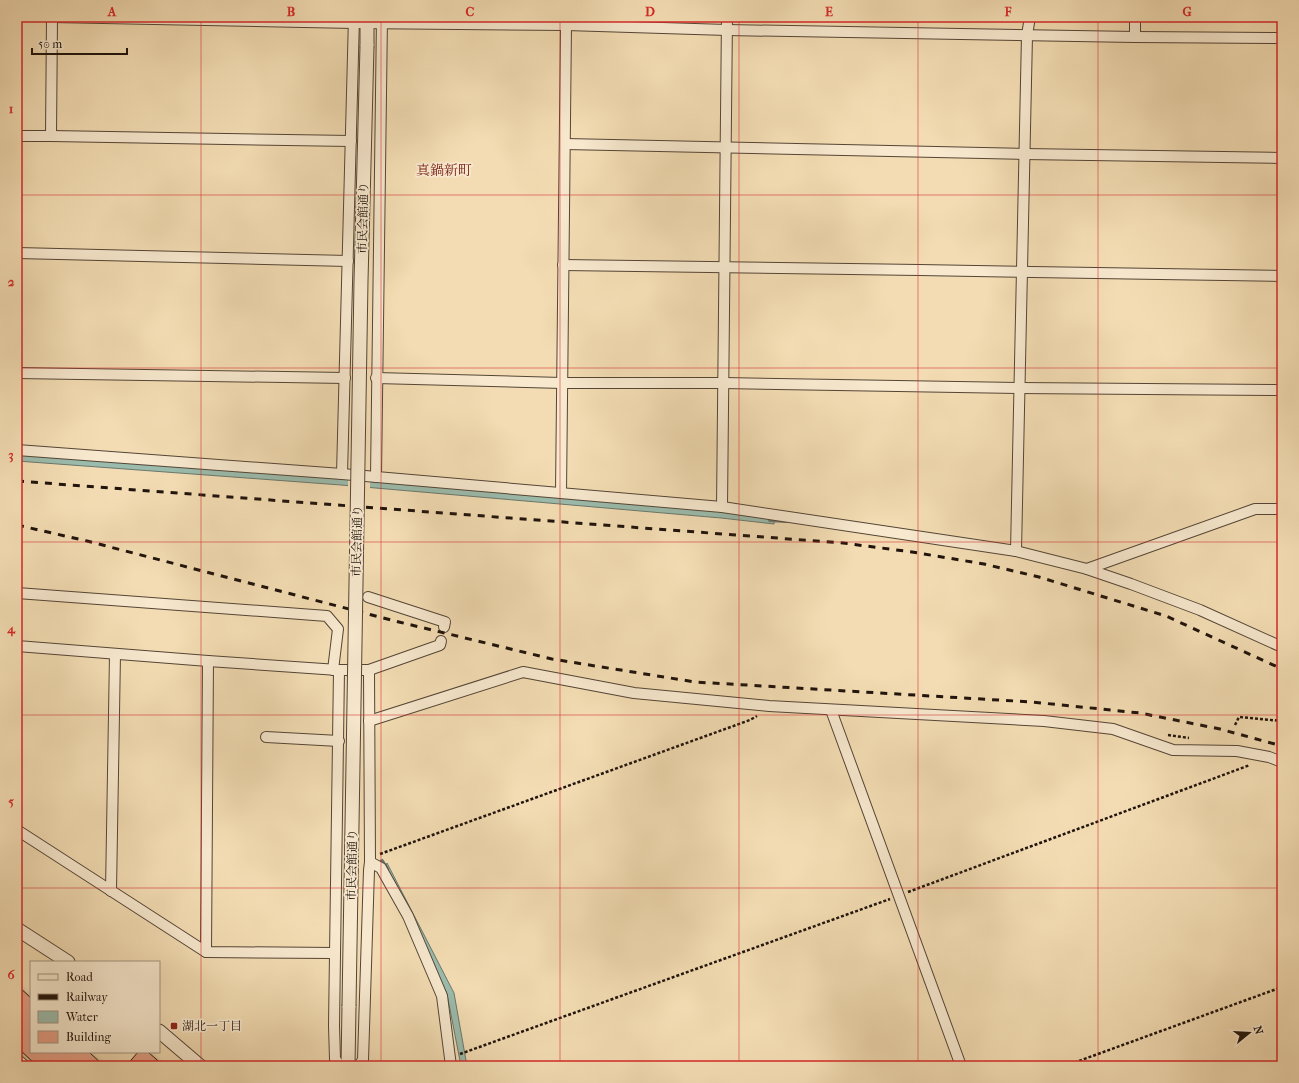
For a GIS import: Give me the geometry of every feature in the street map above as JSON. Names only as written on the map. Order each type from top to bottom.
[{"type":"street","points":[[51,136],[52,17],[382,20],[727,30],[1282,38]]},
{"type":"street","points":[[722,507],[727,17]]},
{"type":"street","points":[[1016,551],[1027,35],[1030,17]]},
{"type":"street","points":[[1135,17],[1135,37]]},
{"type":"street","points":[[342,474],[354,20]]},
{"type":"street","name":"市民会館通り","points":[[348,1066],[367,20]]},
{"type":"street","points":[[376,477],[376,378],[382,20]]},
{"type":"street","points":[[561,493],[566,25]]},
{"type":"street","points":[[17,136],[351,141]]},
{"type":"street","points":[[564,144],[1282,158]]},
{"type":"street","points":[[17,253],[348,261]]},
{"type":"street","points":[[563,265],[724,266],[1021,273],[1282,276]]},
{"type":"street","points":[[17,373],[345,378]]},
{"type":"street","points":[[376,378],[562,383],[723,383],[1019,388],[1282,390]]},
{"type":"street","points":[[17,450],[342,474],[722,507],[1016,551],[1087,569],[1132,584],[1200,610],[1282,647]]},
{"type":"street","points":[[1087,569],[1255,509],[1282,509]]},
{"type":"street","points":[[17,593],[327,616],[338,629],[336,670],[339,741],[334,953],[334,1032],[335,1058],[340,1066]]},
{"type":"street","points":[[368,597],[445,622],[444,627]]},
{"type":"street","points":[[17,646],[336,670],[369,670],[440,645],[441,640]]},
{"type":"street","points":[[111,891],[115,654]]},
{"type":"street","points":[[206,952],[208,661]]},
{"type":"street","points":[[358,1066],[363,1060],[370,860],[369,670]]},
{"type":"street","points":[[369,721],[523,672],[634,693],[831,710],[1044,721],[1113,729],[1173,750],[1237,751],[1269,757],[1282,762]]},
{"type":"street","points":[[831,710],[961,1066]]},
{"type":"street","points":[[266,737],[339,741]]},
{"type":"street","points":[[17,830],[206,952],[334,953]]},
{"type":"street","points":[[370,860],[380,868],[408,916],[442,996],[451,1062]]},
{"type":"street","points":[[17,929],[66,961]]},
{"type":"street","points":[[160,1032],[200,1066]]},
{"type":"street","points":[[17,1059],[25,1066]]},
{"type":"path","points":[[370,860],[750,720],[774,706]]},
{"type":"path","points":[[1235,725],[1240,718],[1282,721]]},
{"type":"path","points":[[1166,735],[1196,739]]},
{"type":"path","points":[[451,1062],[1269,757]]},
{"type":"path","points":[[1065,1066],[1282,987]]},
{"type":"water","points":[[17,454],[342,477],[775,517],[774,524],[721,518],[341,485],[17,461]]},
{"type":"water","points":[[387,863],[454,993],[467,1066],[461,1066],[447,994],[412,917],[384,870]]},
{"type":"pier","points":[[348,476],[370,478],[370,490],[348,487]]},
{"type":"building","points":[[17,985],[30,997],[30,1053],[90,1053],[104,1066],[37,1066],[17,1047]]},
{"type":"building","points":[[137,1053],[149,1053],[164,1066],[126,1066]]},
{"type":"waterway","points":[[770,520],[786,521]]},
{"type":"waterway","points":[[382,861],[387,869]]},
{"type":"railway","points":[[17,481],[843,543],[912,552],[984,564],[1039,577],[1166,616],[1282,669]]},
{"type":"railway","points":[[17,525],[87,541],[399,622],[552,659],[695,682],[1032,702],[1140,713],[1220,729],[1282,746]]},
{"type":"place","name":"湖北一丁目","points":[[174,1026]]},
{"type":"district","name":"真鍋新町","points":[[444,170]]}]
